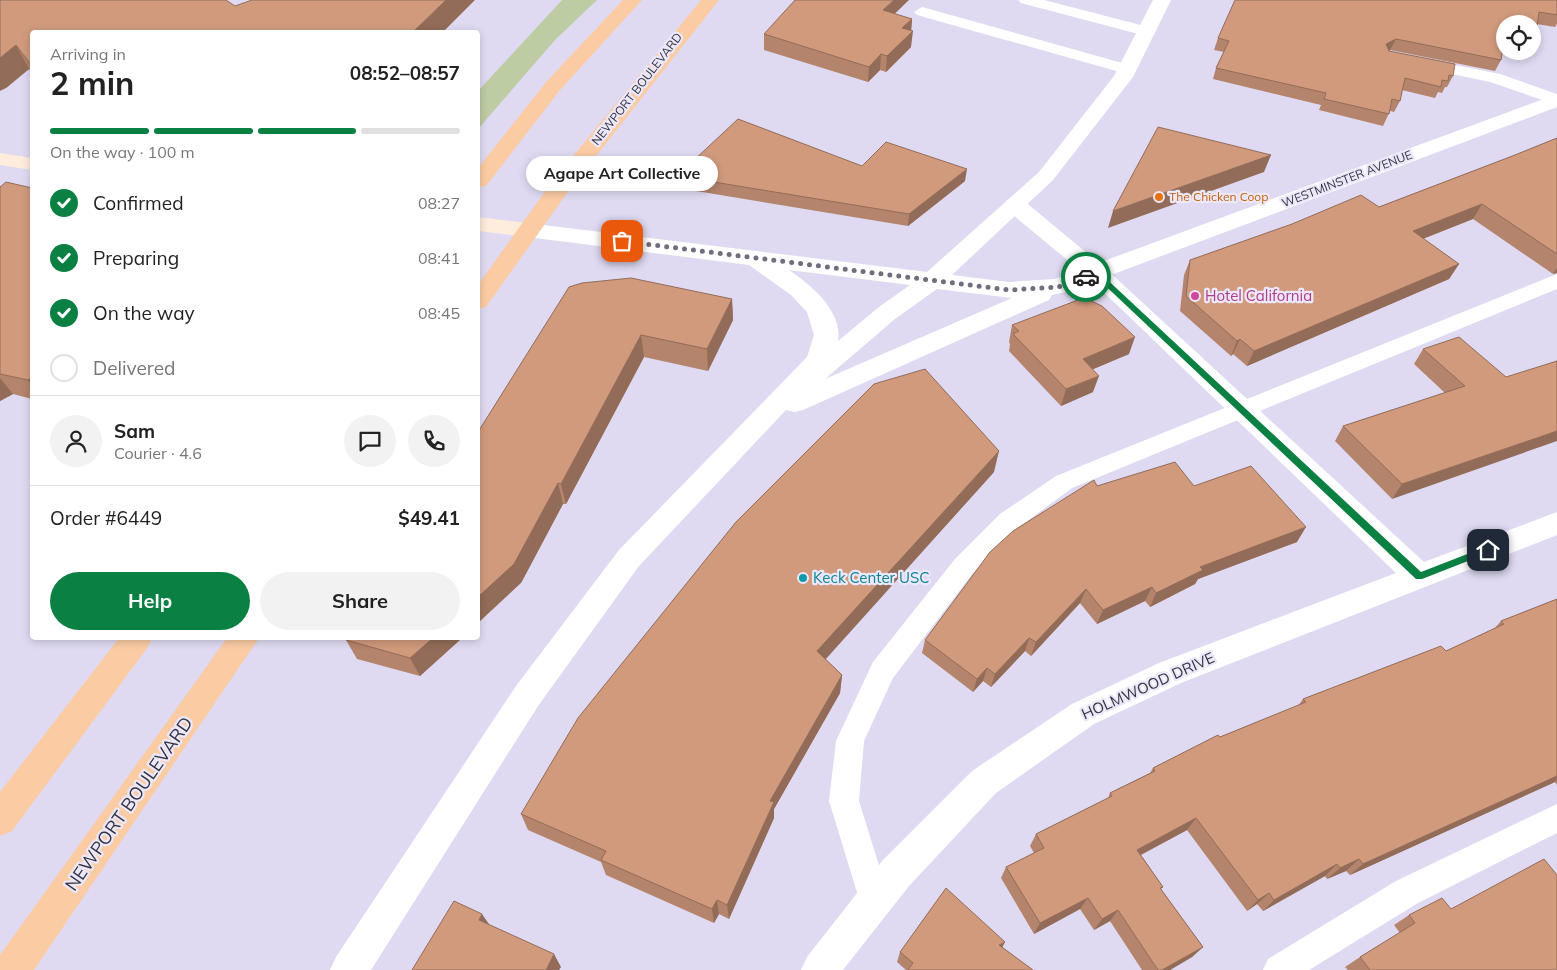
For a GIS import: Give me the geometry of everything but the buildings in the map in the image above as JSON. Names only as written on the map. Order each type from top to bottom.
[{"type":"highway","points":[[480,178],[554,85],[633,0]]},
{"type":"highway","name":"NEWPORT BOULEVARD","points":[[480,298],[527,230],[710,0]]},
{"type":"highway","points":[[0,819],[135,640]]},
{"type":"highway","name":"NEWPORT BOULEVARD","points":[[12,970],[61,904],[243,640]]},
{"type":"highway","points":[[24,970],[61,904]]},
{"type":"main road","points":[[0,159],[30,164]]},
{"type":"main road","points":[[480,224],[527,230]]},
{"type":"street","points":[[766,416],[887,313],[932,281],[1046,176],[1127,69],[1162,0]]},
{"type":"street","name":"WESTMINSTER AVENUE","points":[[527,230],[1009,290],[1058,287],[1557,100]]},
{"type":"street","points":[[1015,206],[1096,273],[1419,576]]},
{"type":"street","points":[[349,970],[527,696],[629,558],[818,361],[827,333],[820,314],[807,296],[754,258]]},
{"type":"street","points":[[766,416],[968,325],[1058,287]]},
{"type":"street","name":"HOLMWOOD DRIVE","points":[[820,970],[896,873],[984,782],[1083,714],[1170,673],[1557,523]]},
{"type":"lane","points":[[1026,0],[1146,31]]},
{"type":"lane","points":[[922,12],[1127,69]]},
{"type":"lane","points":[[1409,61],[1500,80],[1557,100]]},
{"type":"lane","points":[[874,901],[844,801],[850,741],[883,670],[964,566],[1009,521],[1064,482],[1557,281]]},
{"type":"lane","points":[[1278,970],[1407,892],[1557,818]]},
{"type":"green space","points":[[562,0],[597,0],[555,40],[480,127],[480,89]]},
{"type":"way so far","points":[[622,241],[1009,290],[1034,290],[1058,287],[1086,277]]},
{"type":"place","name":"The Chicken Coop","points":[[1159,197]]},
{"type":"place","name":"Agape Art Collective","points":[[622,241]]},
{"type":"place","name":"Hotel California","points":[[1195,296]]},
{"type":"place","name":"Keck Center USC","points":[[803,578]]},
{"type":"route","points":[[1086,277],[1096,273],[1419,576],[1488,550]]}]
